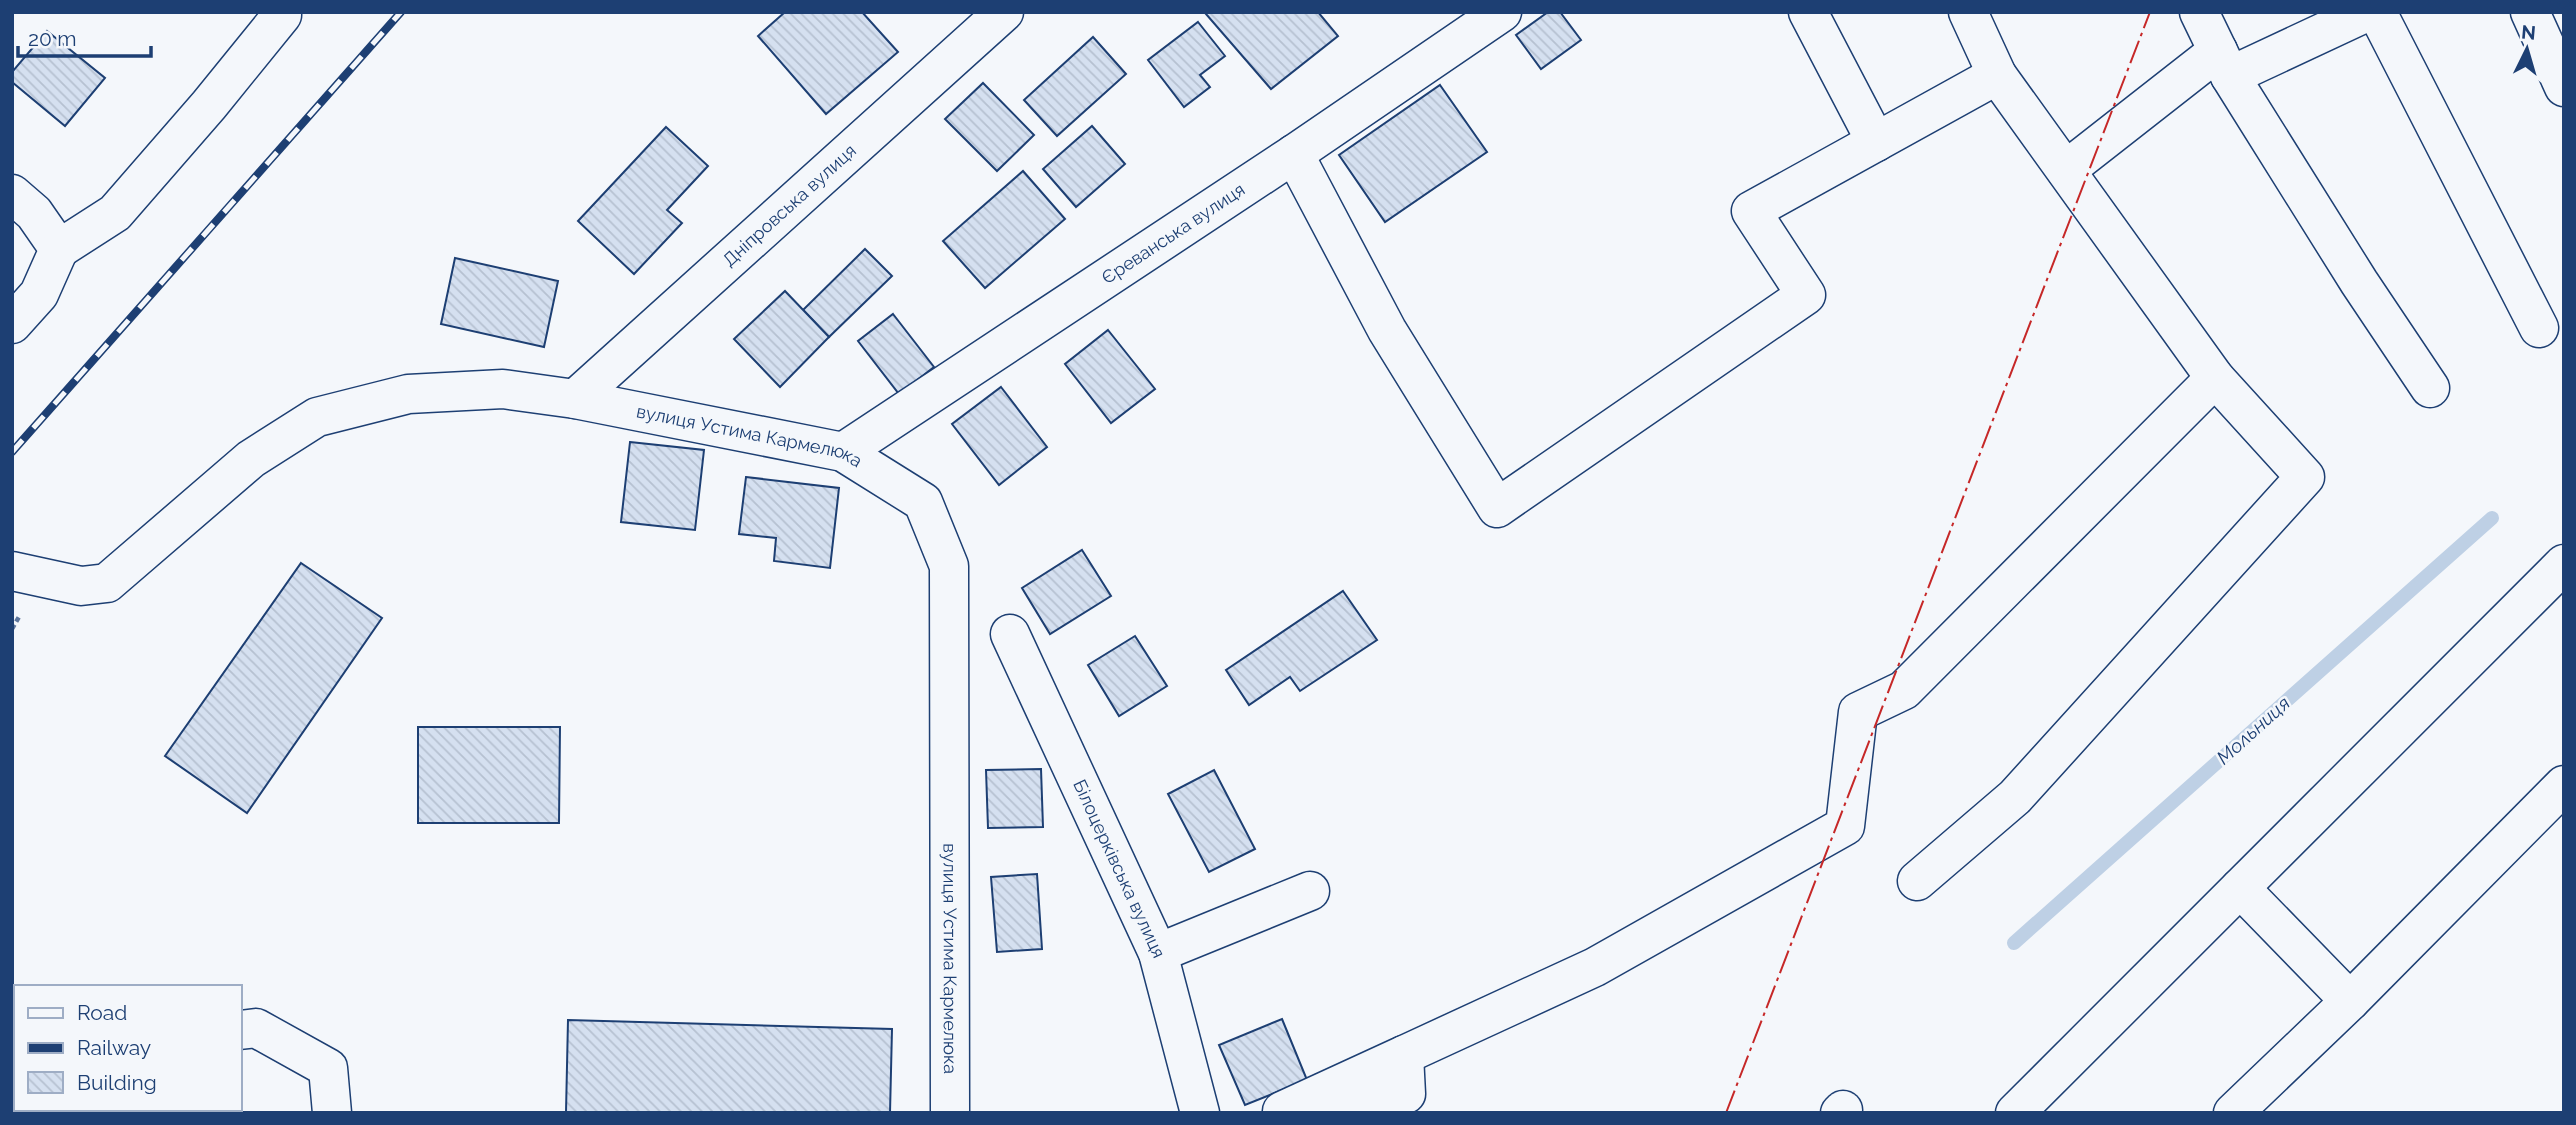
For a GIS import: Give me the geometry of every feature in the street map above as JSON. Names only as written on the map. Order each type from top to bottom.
[{"type":"street","name":"Дніпровська вулиця","points":[[575,399],[1004,12]]},
{"type":"street","name":"Єреванська вулиця","points":[[843,452],[1294,154],[1502,12]]},
{"type":"street","points":[[1808,12],[1876,142]]},
{"type":"street","points":[[1917,881],[2015,797],[2305,477],[2215,378],[1997,75],[1968,12]]},
{"type":"street","points":[[2199,12],[2224,64],[2359,282],[2430,388]]},
{"type":"street","points":[[2066,170],[2224,64],[2367,12]]},
{"type":"street","points":[[2376,12],[2539,328]]},
{"type":"street","points":[[2530,12],[2564,87]]},
{"type":"street","points":[[12,324],[39,294],[59,249],[115,213],[209,105],[282,15]]},
{"type":"street","points":[[1294,154],[1387,330],[1497,508],[1806,295],[1751,211],[1997,75]]},
{"type":"street","points":[[12,194],[34,213],[59,249]]},
{"type":"street","points":[[1404,1055],[1595,967],[1845,826],[1858,712],[1904,690],[2215,378]]},
{"type":"street","name":"вулиця Устима Кармелюка","points":[[12,571],[81,586],[107,583],[251,459],[317,418],[408,394],[503,389],[575,399],[843,452],[923,502],[949,566],[950,1113]]},
{"type":"street","points":[[2015,1113],[2564,564]]},
{"type":"street","name":"Білоцерківська вулиця","points":[[1010,634],[1158,953],[1200,1113]]},
{"type":"street","points":[[2233,1113],[2350,1001],[2564,785]]},
{"type":"street","points":[[2240,888],[2350,1001]]},
{"type":"street","points":[[1158,953],[1310,891]]},
{"type":"street","points":[[242,1030],[256,1028],[328,1068],[332,1113]]},
{"type":"building","points":[[785,12],[862,12],[898,52],[826,114],[758,36]]},
{"type":"building","points":[[1318,12],[1338,36],[1271,89],[1206,14]]},
{"type":"building","points":[[1548,12],[1560,12],[1581,40],[1541,69],[1516,35]]},
{"type":"building","points":[[1198,22],[1225,56],[1200,75],[1210,87],[1184,107],[1148,60]]},
{"type":"building","points":[[47,31],[105,78],[65,126],[12,82],[12,72]]},
{"type":"building","points":[[1093,37],[1126,74],[1057,136],[1024,100]]},
{"type":"building","points":[[983,83],[1034,135],[997,171],[945,119]]},
{"type":"building","points":[[1440,85],[1487,152],[1385,222],[1339,155]]},
{"type":"building","points":[[1092,126],[1125,164],[1076,207],[1043,169]]},
{"type":"building","points":[[666,127],[708,166],[667,210],[682,223],[634,274],[578,221]]},
{"type":"building","points":[[1023,171],[1065,219],[985,288],[943,241]]},
{"type":"building","points":[[865,249],[892,276],[829,337],[803,310]]},
{"type":"building","points":[[455,258],[558,281],[544,347],[441,324]]},
{"type":"building","points":[[785,291],[829,337],[780,387],[734,339]]},
{"type":"building","points":[[893,314],[934,367],[899,394],[858,341]]},
{"type":"building","points":[[1108,330],[1155,389],[1111,423],[1065,364]]},
{"type":"building","points":[[1001,387],[1047,447],[999,485],[952,424]]},
{"type":"building","points":[[630,442],[704,450],[695,530],[621,522]]},
{"type":"building","points":[[746,477],[839,488],[830,568],[774,561],[776,538],[739,534]]},
{"type":"building","points":[[1082,550],[1111,596],[1050,634],[1022,588]]},
{"type":"building","points":[[301,563],[382,618],[247,813],[165,756]]},
{"type":"building","points":[[1343,591],[1377,640],[1300,691],[1290,677],[1249,705],[1226,670]]},
{"type":"building","points":[[1135,636],[1167,686],[1119,716],[1088,665]]},
{"type":"building","points":[[418,727],[560,727],[559,823],[418,823]]},
{"type":"building","points":[[1041,769],[1043,827],[988,828],[986,770]]},
{"type":"building","points":[[1214,770],[1255,849],[1209,872],[1168,794]]},
{"type":"building","points":[[1037,874],[1042,949],[997,952],[991,877]]},
{"type":"building","points":[[1282,1019],[1307,1080],[1245,1105],[1219,1045]]},
{"type":"building","points":[[568,1020],[892,1029],[890,1113],[566,1112]]},
{"type":"building","points":[[54,1111],[144,1111],[144,1113]]},
{"type":"waterway","name":"Мольниця","points":[[2014,943],[2492,518]]},
{"type":"railway","points":[[12,452],[401,12]]},
{"type":"power","points":[[1726,1113],[2150,12]]}]
